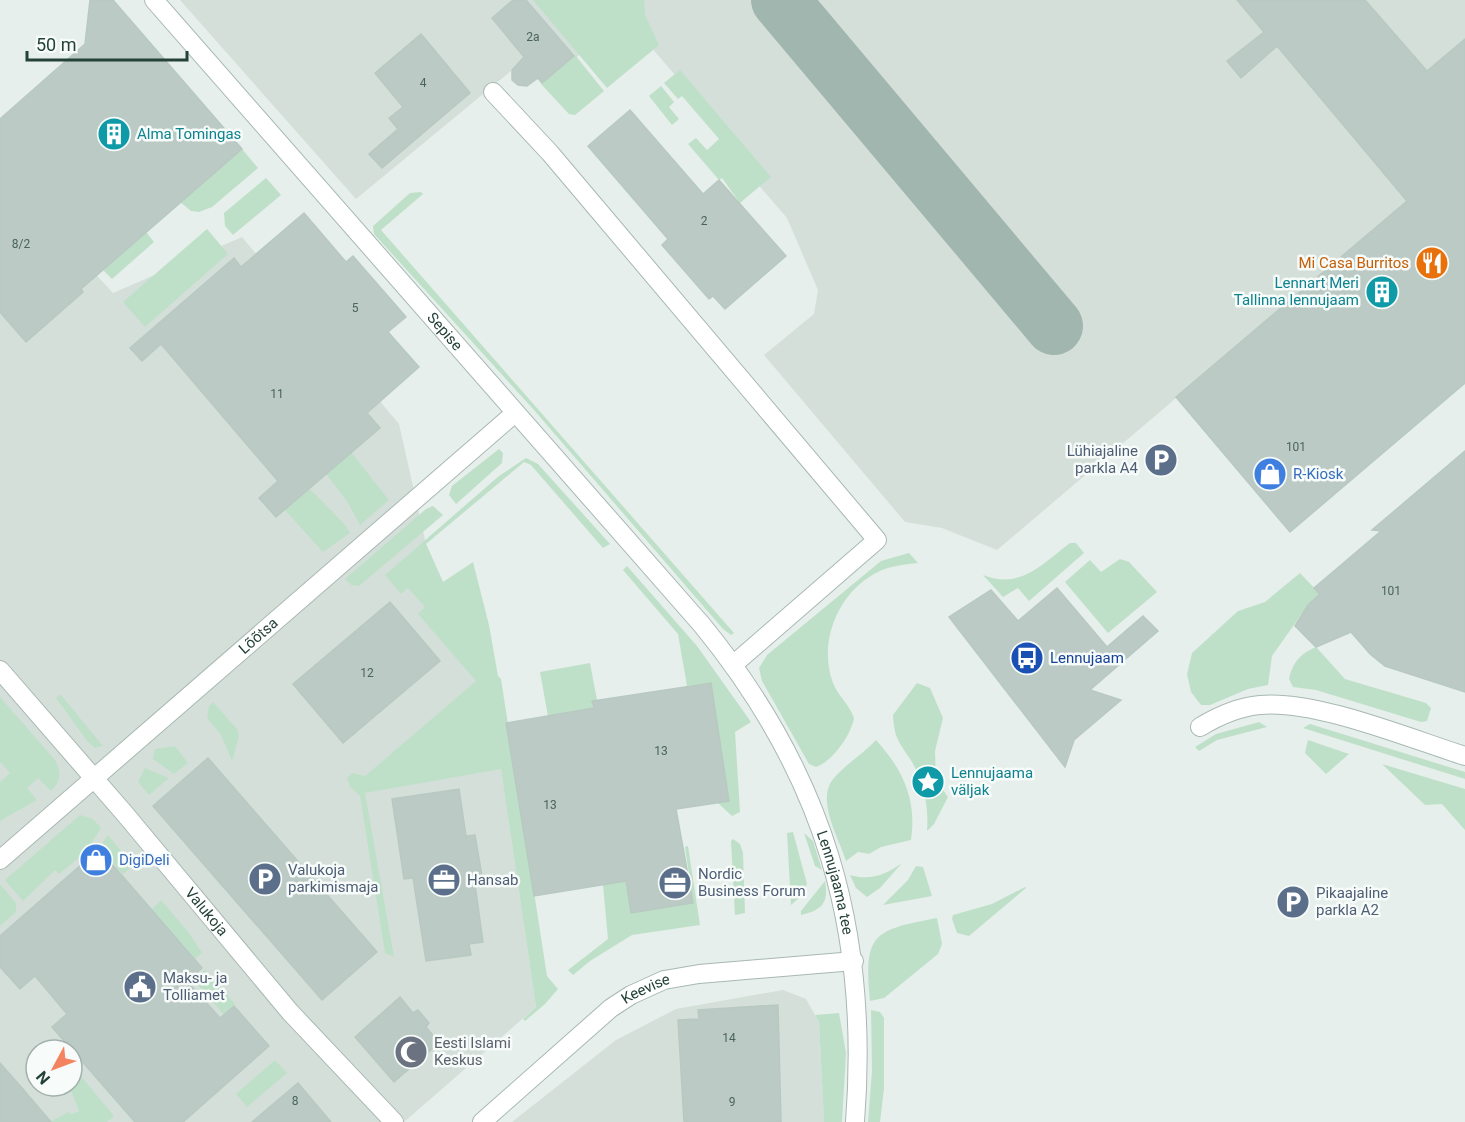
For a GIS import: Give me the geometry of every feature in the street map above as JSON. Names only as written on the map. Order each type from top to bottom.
[{"type":"street","name":"Sepise","points":[[154,0],[734,664]]},
{"type":"street","points":[[493,92],[550,153],[877,540],[734,664]]},
{"type":"street","name":"Lõõtsa","points":[[0,860],[515,412]]},
{"type":"street","name":"Lennujaama tee","points":[[734,664],[787,750],[816,812],[838,882],[854,961],[858,1051],[855,1122]]},
{"type":"street","name":"Valukoja","points":[[0,670],[290,1012],[394,1122]]},
{"type":"street","points":[[1200,728],[1225,714],[1251,706],[1306,707],[1465,756]]},
{"type":"street","name":"Keevise","points":[[482,1122],[611,1008],[631,995],[664,980],[699,974],[854,961]]},
{"type":"shaded area","points":[[180,0],[1465,0],[1465,153],[997,550],[942,528],[905,522],[764,355],[814,314],[818,290],[787,218],[750,175],[756,169],[625,17],[543,85],[523,61],[356,199]]},
{"type":"shaded area","points":[[0,171],[113,293],[242,237],[399,424],[426,544],[489,684],[536,1007],[404,1122],[107,1122],[93,1106],[49,1122],[0,1122]]},
{"type":"shaded area","points":[[783,990],[806,999],[819,1022],[824,1122],[512,1122],[616,1040],[676,1009]]},
{"type":"green space","points":[[533,0],[644,0],[645,15],[659,45],[607,88]]},
{"type":"green space","points":[[575,55],[604,91],[575,115],[569,114],[541,84]]},
{"type":"green space","points":[[680,70],[771,177],[740,203],[722,178],[719,180],[688,144],[696,138],[707,150],[719,139],[682,96],[678,99],[664,83]]},
{"type":"green space","points":[[661,86],[674,102],[669,107],[679,119],[672,125],[649,96]]},
{"type":"green space","points":[[242,149],[258,168],[212,207],[199,212],[191,211],[180,202]]},
{"type":"green space","points":[[266,178],[281,195],[233,235],[225,226],[224,213]]},
{"type":"green space","points":[[421,192],[423,194],[381,230],[734,633],[731,635],[723,629],[534,410],[374,234],[373,226],[410,193]]},
{"type":"green space","points":[[207,229],[228,254],[145,327],[123,302]]},
{"type":"green space","points":[[146,232],[154,242],[112,279],[103,270]]},
{"type":"green space","points":[[499,449],[503,453],[502,463],[456,504],[449,495],[452,486]]},
{"type":"green space","points":[[351,452],[389,500],[360,525],[347,501],[326,474]]},
{"type":"green space","points":[[526,458],[538,464],[610,544],[603,548],[531,465],[524,462],[426,544],[443,582],[473,562],[489,625],[498,676],[501,679],[547,976],[558,989],[525,1021],[523,1019],[536,1007],[501,769],[365,793],[394,957],[385,953],[360,796],[350,787],[347,778],[352,773],[365,776],[476,681],[418,614],[425,607],[408,588],[401,594],[385,575],[499,476]]},
{"type":"green space","points":[[309,488],[338,517],[350,533],[323,552],[285,510]]},
{"type":"green space","points":[[433,506],[443,515],[359,586],[351,585],[345,579],[426,509]]},
{"type":"green space","points":[[1070,543],[1076,543],[1084,553],[1029,601],[1018,588],[1003,597],[983,575],[996,579],[1020,577],[1040,566]]},
{"type":"green space","points":[[909,553],[918,563],[882,570],[867,578],[854,589],[836,617],[830,633],[829,667],[835,688],[854,718],[849,732],[835,753],[816,767],[809,764],[762,681],[759,668],[767,655],[881,561]]},
{"type":"green space","points":[[1120,559],[1129,562],[1157,592],[1108,633],[1065,582],[1090,560],[1101,572]]},
{"type":"green space","points":[[627,566],[697,646],[751,722],[735,732],[740,812],[732,816],[718,803],[729,801],[711,683],[687,686],[678,634],[623,570]]},
{"type":"green space","points":[[1300,573],[1320,594],[1308,605],[1272,656],[1268,685],[1248,689],[1210,705],[1201,705],[1191,692],[1187,674],[1192,653],[1238,611],[1265,602]]},
{"type":"green space","points":[[1316,647],[1345,679],[1426,703],[1431,708],[1427,721],[1421,722],[1316,690],[1293,687],[1289,679],[1295,663],[1301,656]]},
{"type":"green space","points":[[590,663],[597,700],[592,702],[611,817],[615,817],[631,913],[693,903],[685,847],[688,846],[700,925],[632,935],[590,961],[573,975],[568,970],[608,939],[603,885],[548,716],[540,672]]},
{"type":"green space","points":[[917,683],[930,688],[943,718],[935,751],[936,780],[948,797],[934,824],[927,831],[923,787],[896,735],[893,715]]},
{"type":"green space","points":[[60,694],[103,746],[95,748],[88,742],[56,698]]},
{"type":"green space","points":[[0,697],[55,760],[59,769],[59,780],[51,791],[38,778],[27,788],[37,800],[0,821],[0,782],[10,773],[0,762]]},
{"type":"green space","points":[[213,702],[237,729],[239,736],[232,761],[221,735],[207,718],[209,706]]},
{"type":"green space","points":[[1259,722],[1267,727],[1217,740],[1199,751],[1195,747],[1216,734]]},
{"type":"green space","points":[[1310,724],[1465,772],[1465,779],[1303,728]]},
{"type":"green space","points":[[876,740],[894,763],[906,786],[912,811],[911,840],[881,847],[869,854],[858,852],[846,861],[830,819],[827,797],[829,787],[839,773]]},
{"type":"green space","points":[[1308,740],[1349,754],[1326,774],[1305,753]]},
{"type":"green space","points":[[175,746],[188,763],[174,774],[153,759],[155,749]]},
{"type":"green space","points":[[1382,764],[1465,789],[1465,830],[1442,804],[1425,805]]},
{"type":"green space","points":[[145,768],[169,778],[149,795],[138,782]]},
{"type":"green space","points":[[80,815],[93,819],[101,828],[85,853],[59,874],[55,870],[23,901],[5,880]]},
{"type":"green space","points":[[793,832],[807,884],[801,896],[791,905],[787,833]]},
{"type":"green space","points":[[804,833],[813,841],[822,870],[815,866]]},
{"type":"green space","points":[[108,835],[133,866],[123,874],[104,853],[103,842]]},
{"type":"green space","points":[[733,839],[740,844],[743,853],[745,913],[735,915],[731,841]]},
{"type":"green space","points":[[902,863],[880,888],[867,897],[856,888],[850,875],[877,876]]},
{"type":"green space","points":[[916,866],[923,867],[932,896],[883,905],[908,880]]},
{"type":"green space","points":[[825,881],[825,900],[819,908],[801,915],[801,911]]},
{"type":"green space","points":[[0,884],[16,903],[16,912],[0,926]]},
{"type":"green space","points":[[1025,887],[969,936],[957,933],[952,919],[953,915],[992,904]]},
{"type":"green space","points":[[161,900],[189,933],[202,953],[195,959],[152,909]]},
{"type":"green space","points":[[937,918],[942,944],[938,954],[884,998],[870,1001],[869,961],[877,939],[899,926]]},
{"type":"green space","points":[[205,970],[235,1004],[223,1014],[194,980]]},
{"type":"green space","points":[[871,1010],[880,1012],[884,1018],[884,1088],[880,1122],[868,1122],[872,1071]]},
{"type":"green space","points":[[839,1013],[846,1053],[842,1122],[824,1122],[819,1022],[815,1015]]},
{"type":"green space","points":[[275,1060],[287,1073],[247,1107],[236,1094]]},
{"type":"green space","points":[[84,1080],[114,1116],[107,1122],[49,1122],[69,1112],[71,1114],[79,1111],[74,1098],[84,1098]]},
{"type":"building","name":"Alma Tomingas","points":[[90,0],[113,0],[242,149],[81,289],[83,292],[26,342],[0,312],[0,119],[85,44]]},
{"type":"building","points":[[513,0],[526,0],[574,56],[542,83],[538,78],[527,86],[518,85],[512,80],[512,70],[524,57],[492,18]]},
{"type":"building","name":"Lennart Meri Tallinna lennujaam","points":[[1237,0],[1365,0],[1427,71],[1465,39],[1465,383],[1290,532],[1176,397],[1407,201],[1277,46],[1241,78],[1227,61],[1264,32]]},
{"type":"building","points":[[421,34],[470,93],[382,168],[369,154],[398,129],[389,118],[403,107],[375,73]]},
{"type":"building","points":[[630,110],[703,194],[719,180],[786,256],[725,309],[713,296],[709,299],[662,245],[668,239],[588,146]]},
{"type":"building","points":[[304,213],[346,262],[353,256],[406,317],[388,332],[419,367],[367,413],[380,428],[276,517],[259,498],[278,481],[161,344],[142,361],[130,348],[234,258],[241,267]]},
{"type":"building","points":[[1465,451],[1465,692],[1385,666],[1370,654],[1351,632],[1316,647],[1295,626],[1308,605],[1320,594],[1314,588],[1381,531],[1372,530]]},
{"type":"building","points":[[1057,588],[1107,647],[1143,616],[1158,631],[1090,690],[1121,700],[1074,740],[1065,767],[949,617],[991,590],[1018,621]]},
{"type":"building","points":[[390,602],[440,661],[343,743],[293,684]]},
{"type":"building","points":[[711,683],[729,801],[676,809],[693,903],[631,913],[626,881],[534,896],[506,723],[594,708],[592,701]]},
{"type":"building","name":"Valukoja parkimismaja","points":[[208,758],[377,952],[322,1000],[153,806]]},
{"type":"building","name":"Hansab","points":[[459,789],[466,836],[475,835],[482,876],[474,877],[483,942],[469,944],[471,955],[426,961],[413,878],[404,879],[392,799]]},
{"type":"building","points":[[99,849],[202,968],[187,981],[220,1018],[234,1006],[269,1046],[183,1122],[135,1122],[84,1064],[84,1038],[62,1038],[52,1027],[67,1014],[35,976],[20,989],[0,967],[0,936]]},
{"type":"building","points":[[400,997],[413,1013],[418,1010],[429,1023],[426,1027],[439,1043],[394,1082],[355,1037]]},
{"type":"building","points":[[778,1005],[781,1122],[684,1122],[678,1020],[699,1019],[698,1010]]},
{"type":"building","points":[[0,1063],[24,1090],[24,1098],[31,1098],[51,1122],[0,1122]]},
{"type":"building","points":[[298,1083],[331,1122],[252,1122]]},
{"type":"taxiway","points":[[780,0],[1054,326]]},
{"type":"place","name":"Alma Tomingas","points":[[114,134]]},
{"type":"place","name":"Mi Casa Burritos","points":[[1432,263]]},
{"type":"place","name":"Lennart Meri Tallinna lennujaam","points":[[1382,292]]},
{"type":"place","name":"Lühiajaline parkla A4","points":[[1161,460]]},
{"type":"place","name":"R-Kiosk","points":[[1270,474]]},
{"type":"place","name":"Lennujaam","points":[[1027,658]]},
{"type":"place","name":"Lennujaama väljak","points":[[928,782]]},
{"type":"place","name":"DigiDeli","points":[[96,860]]},
{"type":"place","name":"Valukoja parkimismaja","points":[[265,879]]},
{"type":"place","name":"Hansab","points":[[444,880]]},
{"type":"place","name":"Nordic Business Forum","points":[[675,883]]},
{"type":"place","name":"Pikaajaline parkla A2","points":[[1293,902]]},
{"type":"place","name":"Maksu- ja Tolliamet","points":[[140,987]]},
{"type":"place","name":"Eesti Islami Keskus","points":[[411,1052]]}]
